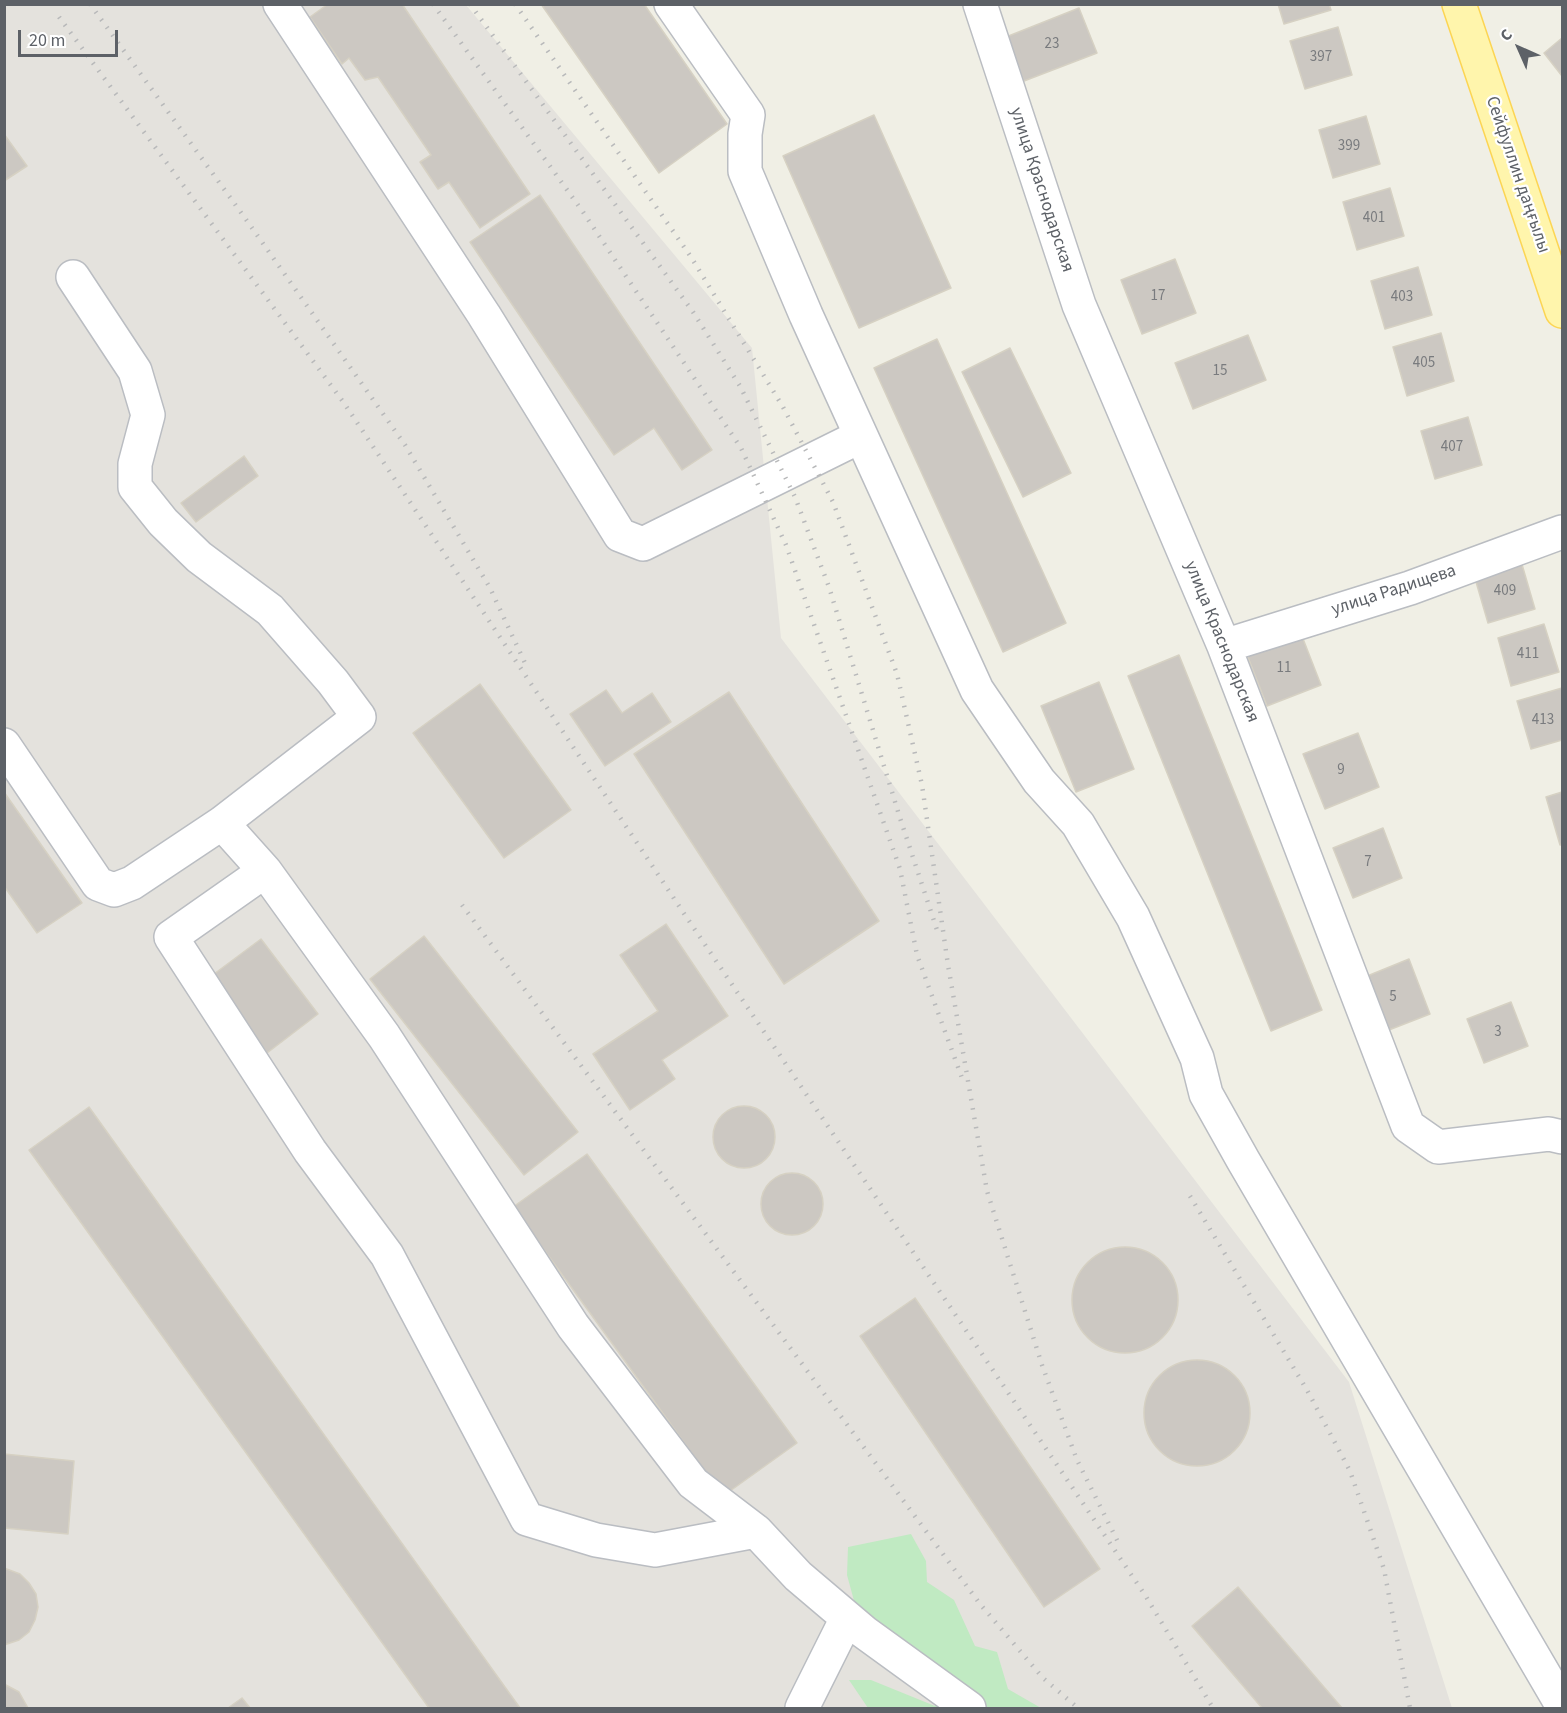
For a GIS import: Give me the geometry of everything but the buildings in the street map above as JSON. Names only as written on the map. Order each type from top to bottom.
[{"type":"main road","name":"Сейфуллин даңғылы","points":[[1459,4],[1563,311]]},
{"type":"street","points":[[280,4],[484,315],[620,535],[643,544],[861,436]]},
{"type":"street","points":[[672,4],[748,115],[745,134],[745,171],[806,315],[977,690],[1039,782],[1078,824],[1133,918],[1197,1058],[1206,1094],[1563,1705]]},
{"type":"street","name":"улица Краснодарская","points":[[980,4],[1079,305],[1224,646],[1408,1126],[1438,1147],[1549,1134],[1563,1137]]},
{"type":"street","points":[[4,744],[98,884],[114,891],[132,883],[222,823],[359,717],[333,682],[270,610],[199,557],[163,522],[135,487],[135,464],[148,415],[135,371],[73,277]]},
{"type":"street","name":"улица Радищева","points":[[1224,646],[1410,588],[1563,532]]},
{"type":"street","points":[[222,823],[265,871],[384,1036],[573,1326],[693,1483],[756,1531],[798,1576],[847,1618],[969,1708]]},
{"type":"street","points":[[265,871],[171,937],[310,1151],[387,1255],[527,1519],[596,1540],[655,1550],[756,1531]]},
{"type":"street","points":[[801,1708],[847,1618]]},
{"type":"shaded area","points":[[5,5],[466,5],[752,348],[781,638],[1349,1382],[1452,1708],[5,1708]]},
{"type":"green space","points":[[911,1534],[926,1561],[927,1582],[954,1600],[975,1646],[997,1652],[1008,1689],[1041,1708],[868,1708],[849,1680],[871,1680],[935,1706],[935,1669],[856,1608],[847,1575],[848,1547]]},
{"type":"railway","points":[[90,4],[405,445],[490,588],[525,663]]},
{"type":"railway","points":[[433,4],[583,212],[741,448],[786,545],[900,869],[917,955],[962,1078]]},
{"type":"railway","points":[[470,4],[693,312],[740,386],[795,497],[829,587],[938,933]]},
{"type":"railway","points":[[515,4],[691,257],[783,407],[833,502],[897,674],[922,785],[948,965],[987,1191],[1042,1365],[1077,1460],[1120,1546]]},
{"type":"railway","points":[[59,17],[344,403],[685,915],[1145,1595],[1213,1708]]},
{"type":"railway","points":[[462,905],[980,1604],[1043,1678],[1078,1708]]},
{"type":"railway","points":[[1190,1196],[1307,1390],[1350,1471],[1384,1569],[1410,1708]]}]
